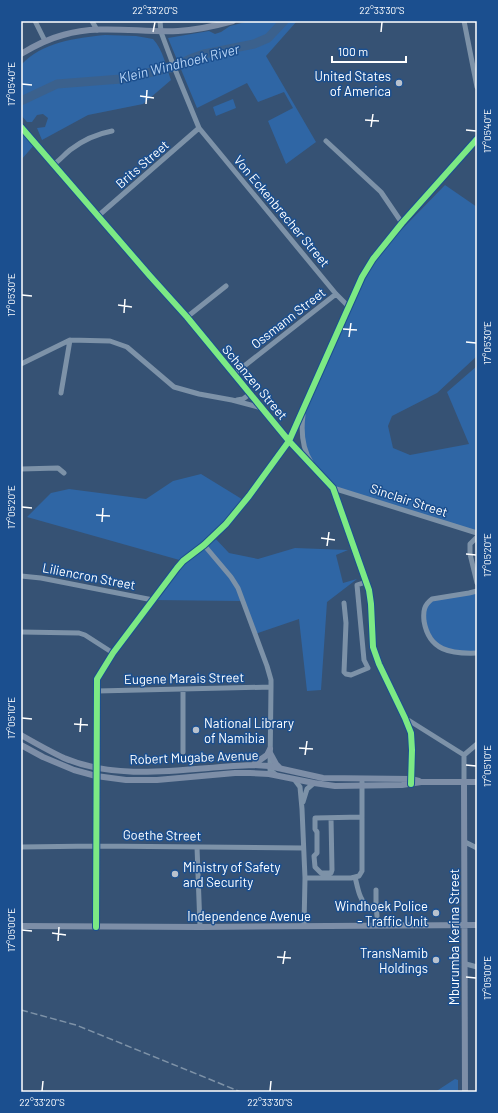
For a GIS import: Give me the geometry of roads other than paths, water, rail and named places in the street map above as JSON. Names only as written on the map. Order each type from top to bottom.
[{"type":"main road","points":[[21,54],[45,41],[63,34],[97,30],[161,32],[194,29],[232,21]]},
{"type":"main road","name":"Robert Mugabe Avenue","points":[[21,735],[64,758],[96,767],[150,772],[253,765],[269,766],[298,774],[323,778],[362,782],[477,782]]},
{"type":"main road","name":"Robert Mugabe Avenue","points":[[21,745],[62,766],[96,776],[142,781],[235,773],[278,776],[314,784],[335,786],[362,782]]},
{"type":"main road","points":[[253,765],[270,751],[278,767],[285,770]]},
{"type":"main road","name":"Mburumba Kerina Street","points":[[464,782],[466,964],[465,1092]]},
{"type":"main road","name":"Independence Avenue","points":[[21,926],[477,926]]},
{"type":"street","points":[[35,21],[45,41]]},
{"type":"street","points":[[92,21],[97,30]]},
{"type":"street","points":[[160,21],[161,32]]},
{"type":"street","points":[[464,21],[477,87]]},
{"type":"street","name":"Von Eckenbrecher Street","points":[[161,32],[199,128],[336,294],[348,306]]},
{"type":"street","name":"Schanzen Street","points":[[21,127],[187,317],[289,441],[333,488],[366,582],[371,604],[373,647],[379,664],[411,733],[411,782]]},
{"type":"street","name":"Brits Street","points":[[98,216],[199,128]]},
{"type":"street","points":[[53,165],[69,151],[86,140],[100,133],[112,131]]},
{"type":"street","points":[[96,926],[97,679],[180,564],[204,545],[226,524],[289,441],[326,354],[367,268],[402,223],[477,139]]},
{"type":"street","points":[[326,141],[381,192],[402,223]]},
{"type":"street","points":[[187,317],[226,286]]},
{"type":"street","name":"Ossmann Street","points":[[234,374],[336,294]]},
{"type":"street","points":[[21,364],[70,340],[93,340],[120,344],[132,351],[174,387],[262,408]]},
{"type":"street","points":[[61,392],[70,340]]},
{"type":"street","points":[[232,400],[243,400],[250,394]]},
{"type":"street","points":[[303,410],[303,441],[309,459],[316,471]]},
{"type":"street","points":[[21,469],[58,468],[64,473]]},
{"type":"street","name":"Sinclair Street","points":[[333,488],[477,533]]},
{"type":"street","points":[[477,537],[470,544],[470,554],[477,583]]},
{"type":"street","points":[[204,545],[231,577],[238,588],[267,666],[271,680],[269,766],[272,773],[278,776]]},
{"type":"street","name":"Liliencron Street","points":[[21,576],[41,578],[153,600]]},
{"type":"street","points":[[366,582],[357,585],[364,660],[368,668]]},
{"type":"street","points":[[477,591],[432,599],[425,606],[423,612],[429,637],[435,644],[441,648],[456,653],[477,653]]},
{"type":"street","points":[[344,603],[346,623],[344,672],[351,675],[379,664]]},
{"type":"street","points":[[21,632],[79,633],[85,635],[114,654]]},
{"type":"street","name":"Eugene Marais Street","points":[[96,691],[271,687]]},
{"type":"street","points":[[183,689],[184,752]]},
{"type":"street","points":[[405,718],[464,755]]},
{"type":"street","points":[[464,782],[464,755],[477,744]]},
{"type":"street","points":[[294,779],[300,787],[302,809],[304,848],[304,926]]},
{"type":"street","points":[[304,878],[357,876],[362,871],[362,782]]},
{"type":"street","points":[[302,809],[306,789],[314,784]]},
{"type":"street","points":[[331,818],[332,870],[331,873],[321,873],[315,867],[314,856],[318,853],[317,832],[315,829],[314,819],[316,817],[362,817]]},
{"type":"street","points":[[465,842],[477,848]]},
{"type":"street","name":"Goethe Street","points":[[21,847],[96,846],[304,848]]},
{"type":"street","points":[[197,847],[200,927]]},
{"type":"street","points":[[357,876],[360,896],[365,905],[369,907],[376,905]]},
{"type":"street","points":[[376,890],[377,916]]},
{"type":"street","points":[[466,964],[477,967]]},
{"type":"waterway","name":"Klein Windhoek River","points":[[21,101],[57,84],[121,79],[174,67],[204,54],[254,44],[268,38],[284,21]]},
{"type":"railway","points":[[21,1010],[76,1025],[241,1092]]},
{"type":"place","name":"United States of America","points":[[399,83]]},
{"type":"place","name":"National Library of Namibia","points":[[196,730]]},
{"type":"place","name":"Ministry of Safety and Security","points":[[175,874]]},
{"type":"place","name":"Windhoek Police - Traffic Unit","points":[[436,913]]},
{"type":"place","name":"TransNamib Holdings","points":[[436,960]]}]
